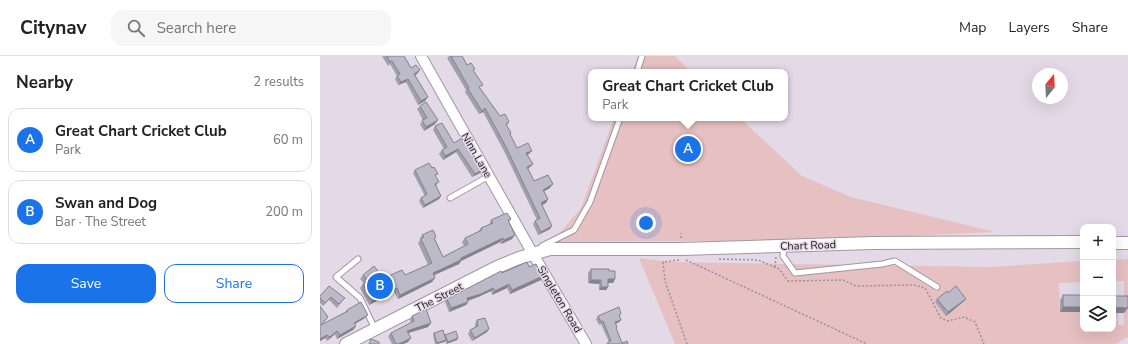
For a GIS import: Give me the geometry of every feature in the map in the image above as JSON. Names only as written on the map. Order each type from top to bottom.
[{"type":"street","name":"Ninn Lane","points":[[421,56],[533,254]]},
{"type":"street","name":"Chart Road","points":[[533,254],[550,249],[681,248],[872,243],[1080,242]]},
{"type":"street","points":[[1116,243],[1128,243]]},
{"type":"street","name":"The Street","points":[[346,344],[497,267],[533,254]]},
{"type":"street","name":"Singleton Road","points":[[533,254],[586,344]]},
{"type":"lane","points":[[638,69],[642,56]]},
{"type":"lane","points":[[533,254],[537,249],[574,230],[590,202],[619,121]]},
{"type":"lane","points":[[450,198],[489,176]]},
{"type":"lane","points":[[784,246],[783,256],[795,273],[882,264],[895,260],[937,287]]},
{"type":"lane","points":[[358,259],[336,277],[360,298],[375,329]]},
{"type":"path","points":[[692,259],[686,260],[867,344]]},
{"type":"path","points":[[714,259],[758,260],[779,269],[788,281],[843,280],[856,286],[914,285],[925,288],[941,318],[948,322],[964,317],[975,322],[984,344]]},
{"type":"path","points":[[678,261],[663,262],[664,281],[687,344]]},
{"type":"shaded area","points":[[638,56],[675,56],[688,69],[633,69]]},
{"type":"shaded area","points":[[613,121],[743,121],[802,176],[851,197],[995,232],[820,240],[552,242],[581,208]]},
{"type":"shaded area","points":[[639,258],[671,262],[991,267],[1080,261],[1080,282],[1059,283],[1060,312],[1080,312],[1080,332],[1116,332],[1116,313],[1118,313],[1118,325],[1124,325],[1124,281],[1116,281],[1116,260],[1128,259],[1128,337],[1116,344],[675,344]]},
{"type":"building","points":[[387,56],[404,56],[411,68],[416,65],[420,70],[414,74],[428,97],[421,101],[408,79],[401,82],[397,76],[400,74]]},
{"type":"building","points":[[451,56],[462,56],[467,65],[471,63],[475,69],[473,70],[483,85],[479,87],[500,116],[505,114],[509,122],[506,124],[517,148],[528,143],[532,151],[526,153],[533,164],[527,167],[534,181],[548,175],[553,184],[543,190],[548,199],[541,203],[552,226],[541,232],[535,221],[540,218],[506,147],[485,108],[482,111],[468,89],[469,88]]},
{"type":"building","points":[[426,102],[438,120],[426,127],[422,120],[427,118],[420,106]]},
{"type":"building","points":[[442,123],[454,143],[462,138],[463,140],[465,139],[482,170],[475,174],[458,149],[445,156],[442,150],[447,147],[435,126]]},
{"type":"building","points":[[429,163],[432,168],[434,167],[438,174],[435,175],[439,182],[435,184],[441,196],[425,205],[421,198],[427,194],[415,170]]},
{"type":"building","points":[[507,213],[511,219],[508,220],[515,235],[504,240],[503,238],[461,258],[461,260],[433,273],[435,278],[400,295],[397,288],[372,301],[363,284],[368,281],[363,275],[374,266],[384,278],[402,270],[405,275],[432,263],[421,239],[424,237],[422,235],[433,230],[436,237],[434,238],[443,257],[468,244],[465,238],[482,230],[481,228],[493,223],[491,220]]},
{"type":"building","points":[[527,262],[529,267],[536,264],[543,276],[512,290],[509,284],[495,291],[493,288],[481,294],[467,298],[468,302],[451,308],[447,299],[501,271],[502,273]]},
{"type":"building","points":[[591,269],[609,269],[609,271],[615,271],[615,279],[608,279],[608,287],[601,287],[601,280],[591,280]]},
{"type":"building","points":[[329,286],[345,298],[339,304],[331,297],[325,303],[320,298]]},
{"type":"building","points":[[956,286],[966,299],[948,312],[937,299],[947,291],[948,293]]},
{"type":"building","points":[[1063,295],[1080,295],[1080,307],[1063,307]]},
{"type":"building","points":[[1116,296],[1128,296],[1128,308],[1116,307]]},
{"type":"building","points":[[361,302],[368,315],[354,323],[356,326],[340,335],[337,331],[330,337],[327,335],[320,339],[320,306],[328,317],[321,325],[348,311],[347,310]]},
{"type":"building","points":[[619,307],[621,314],[619,315],[621,320],[615,322],[616,328],[622,343],[627,341],[628,344],[608,344],[608,342],[611,341],[603,321],[601,322],[598,316]]},
{"type":"building","points":[[426,309],[431,323],[407,331],[411,338],[396,344],[391,333],[414,321],[412,316]]},
{"type":"building","points":[[485,318],[489,329],[475,338],[470,330],[478,326],[477,320]]},
{"type":"building","points":[[443,330],[446,340],[437,343],[434,333]]},
{"type":"building","points":[[456,331],[458,338],[448,342],[445,335]]},
{"type":"building","points":[[371,339],[379,342],[379,344],[369,344]]},
{"type":"place","name":"Great Chart Cricket Club","points":[[688,149]]},
{"type":"place","name":"Swan and Dog","points":[[380,286]]}]
